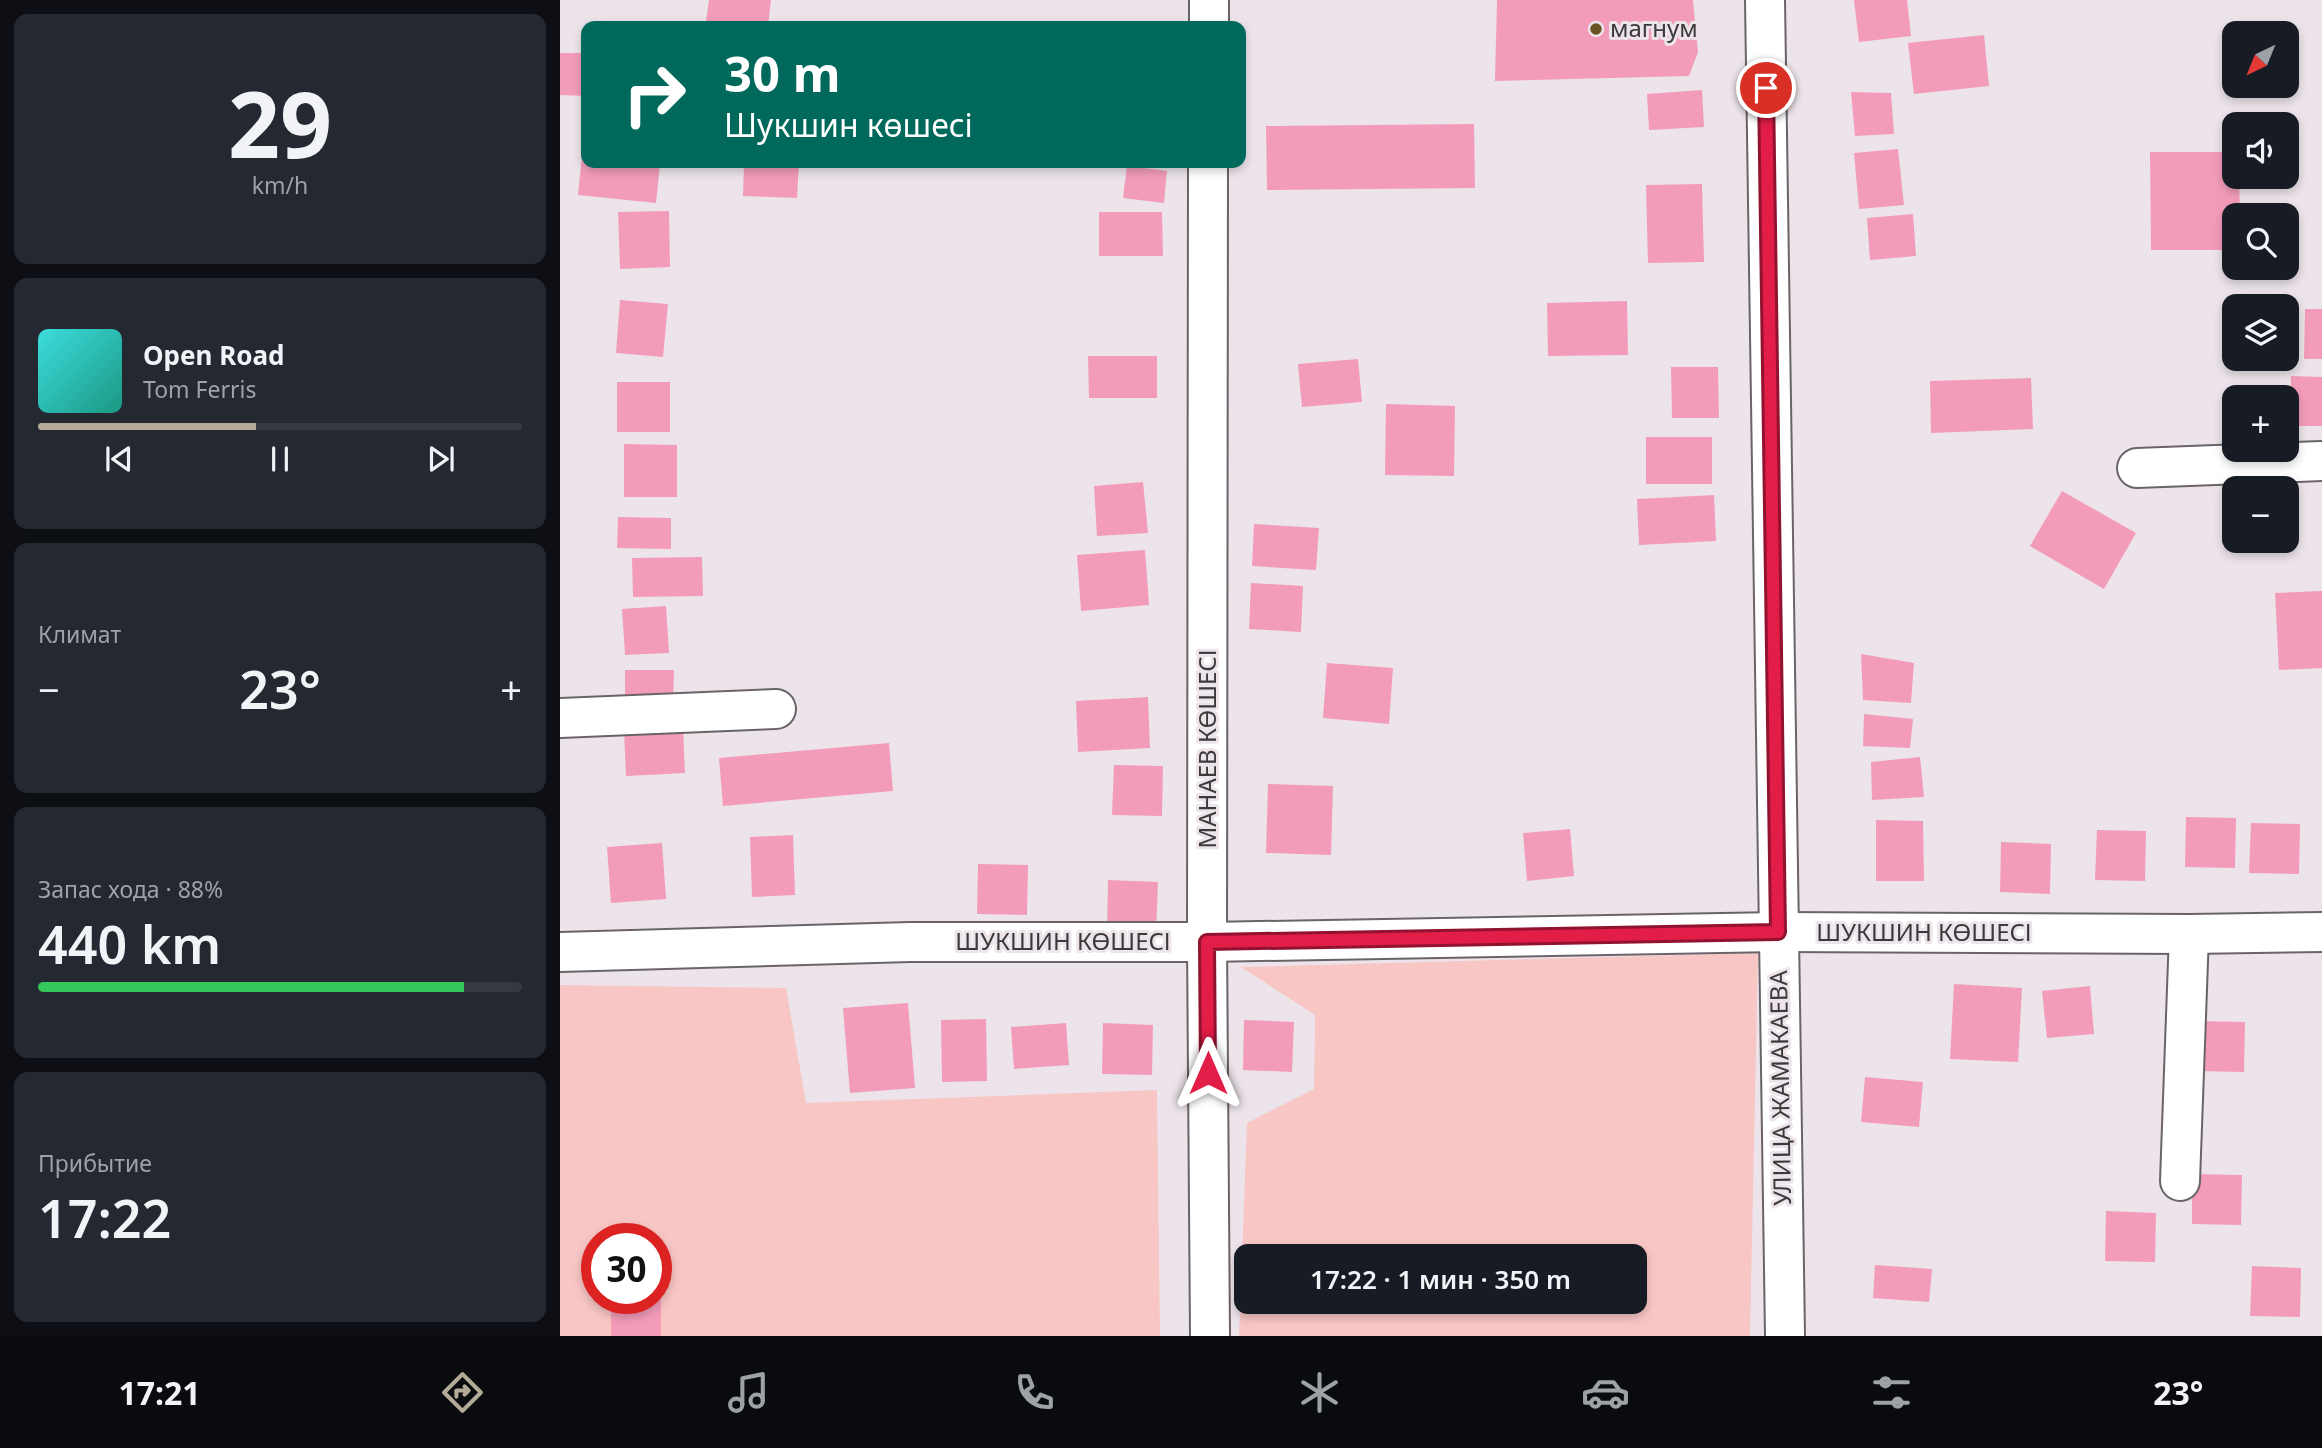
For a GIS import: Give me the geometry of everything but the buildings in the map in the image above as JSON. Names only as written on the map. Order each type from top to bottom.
[{"type":"street","points":[[1209,0],[1209,21]]},
{"type":"street","name":"УЛИЦА ЖАМАКАЕВА","points":[[1765,0],[1785,1336]]},
{"type":"street","name":"МАНАЕВ КӨШЕСІ","points":[[1208,168],[1207,942],[1210,1336]]},
{"type":"street","points":[[2137,468],[2322,461]]},
{"type":"street","points":[[560,718],[776,709]]},
{"type":"street","name":"ШУКШИН КӨШЕСІ","points":[[560,952],[910,943],[1207,942],[1778,932],[2322,932]]},
{"type":"street","points":[[2180,1181],[2189,934]]},
{"type":"shaded area","points":[[1758,953],[1750,1336],[1239,1336],[1240,1314],[1647,1314],[1647,1244],[1242,1244],[1247,1123],[1314,1089],[1315,1015],[1241,967]]},
{"type":"shaded area","points":[[560,985],[786,988],[806,1103],[1157,1090],[1160,1336],[560,1336]]},
{"type":"place","name":"магнум","points":[[1596,29]]},
{"type":"route","points":[[1208,1073],[1207,942],[1778,932],[1766,88]]}]
